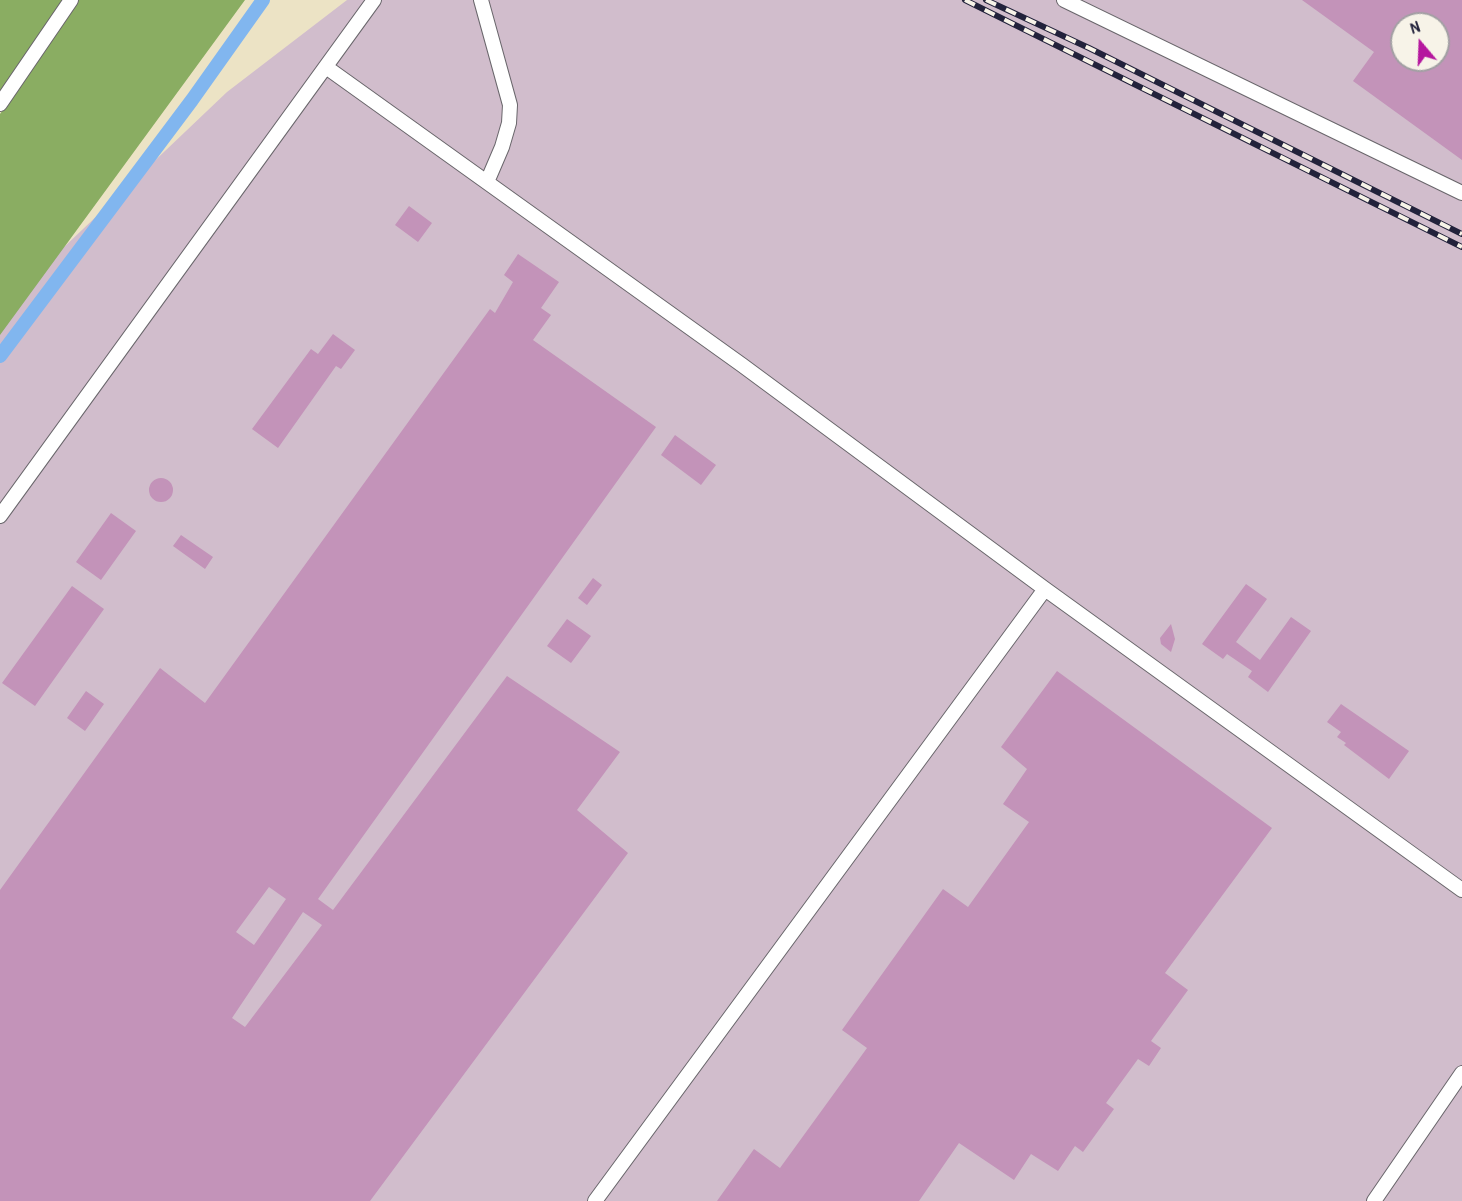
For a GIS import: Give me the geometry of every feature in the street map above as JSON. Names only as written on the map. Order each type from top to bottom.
[{"type":"street","points":[[0,104],[71,0]]},
{"type":"street","points":[[0,516],[374,0]]},
{"type":"street","points":[[481,0],[510,105],[509,123],[502,147],[487,182]]},
{"type":"street","points":[[1064,0],[1462,193]]},
{"type":"street","points":[[326,67],[742,364],[1045,589],[1462,891]]},
{"type":"street","points":[[595,1201],[1045,589]]},
{"type":"street","points":[[1374,1201],[1462,1073]]},
{"type":"shaded area","points":[[347,0],[1462,0],[1462,1201],[0,1201],[0,308],[227,92]]},
{"type":"green space","points":[[0,0],[63,0],[0,93]]},
{"type":"green space","points":[[77,0],[245,0],[0,335],[0,114]]},
{"type":"building","points":[[1302,0],[1462,0],[1462,160],[1353,81],[1374,52]]},
{"type":"building","points":[[409,206],[432,223],[418,242],[395,225]]},
{"type":"building","points":[[518,254],[559,282],[541,308],[551,315],[533,340],[656,427],[318,899],[333,910],[507,676],[620,752],[577,810],[628,853],[370,1201],[0,1201],[0,890],[160,668],[205,703],[490,309],[495,313],[513,282],[504,275]],"holes":[[[269,887],[286,899],[254,945],[236,932]],[[303,912],[322,925],[245,1027],[232,1018]]]},
{"type":"building","points":[[333,334],[355,350],[341,369],[336,366],[278,448],[252,429],[311,349],[318,354]]},
{"type":"building","points":[[675,435],[716,465],[701,485],[661,455]]},
{"type":"building","points":[[161,478],[170,481],[173,490],[170,499],[161,502],[152,499],[149,490],[152,481]]},
{"type":"building","points":[[111,513],[136,531],[101,580],[76,562]]},
{"type":"building","points":[[181,535],[213,557],[205,569],[173,546]]},
{"type":"building","points":[[593,578],[602,585],[587,605],[578,598]]},
{"type":"building","points":[[1246,584],[1267,599],[1236,642],[1260,660],[1291,617],[1311,631],[1268,692],[1248,677],[1252,671],[1227,654],[1223,659],[1202,644]]},
{"type":"building","points":[[72,586],[104,609],[35,706],[2,683]]},
{"type":"building","points":[[567,619],[591,636],[571,663],[547,646]]},
{"type":"building","points":[[1171,624],[1175,639],[1171,652],[1161,644],[1160,638]]},
{"type":"building","points":[[1057,671],[1272,828],[1165,973],[1188,990],[1151,1041],[1161,1048],[1149,1066],[1138,1059],[1106,1103],[1114,1109],[1083,1152],[1075,1146],[1058,1171],[1031,1154],[1014,1180],[959,1143],[919,1201],[717,1201],[754,1149],[780,1168],[867,1048],[842,1030],[943,889],[968,907],[1029,822],[1003,804],[1027,769],[1001,747]]},
{"type":"building","points":[[86,691],[104,704],[85,731],[67,718]]},
{"type":"building","points":[[1341,704],[1409,751],[1389,779],[1344,745],[1346,743],[1337,737],[1341,732],[1327,722]]},
{"type":"waterway","points":[[0,356],[192,100],[263,0]]},
{"type":"railway","points":[[965,0],[1462,247]]},
{"type":"railway","points":[[986,0],[1089,48],[1462,234]]}]
